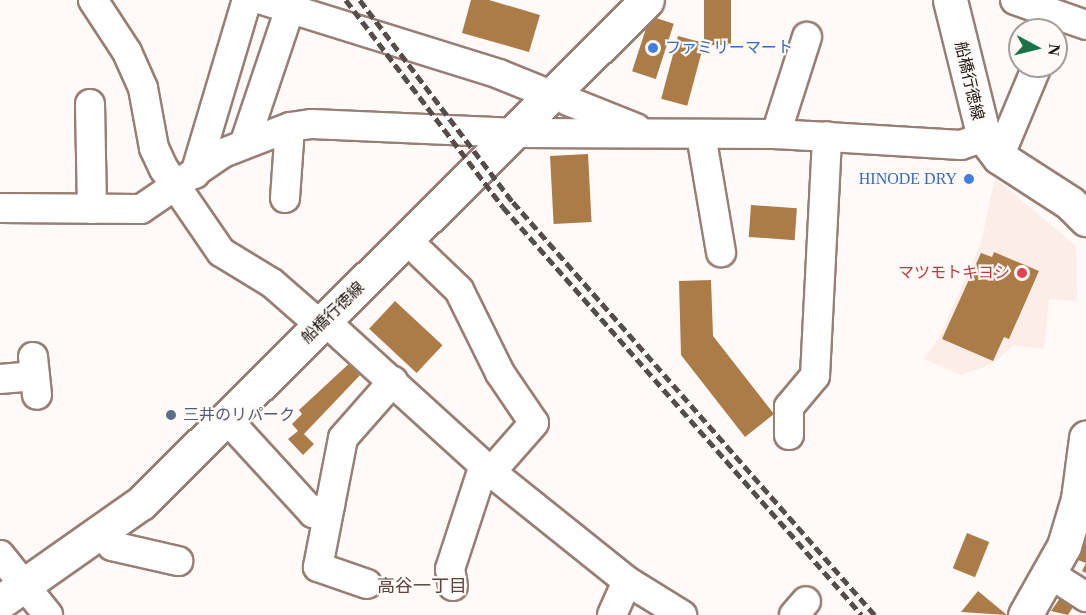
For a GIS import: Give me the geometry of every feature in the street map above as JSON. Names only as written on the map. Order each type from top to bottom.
[{"type":"main road","name":"船橋行徳線","points":[[12,594],[141,503],[517,133],[560,98],[647,0]]},
{"type":"main road","name":"船橋行徳線","points":[[950,0],[991,147]]},
{"type":"main road","points":[[991,147],[1070,203],[1086,219]]},
{"type":"main road","points":[[1025,615],[1050,574],[1082,500],[1086,445]]},
{"type":"street","points":[[93,0],[127,52],[142,88],[154,148],[186,181],[221,252],[272,283],[323,323],[393,381],[488,468],[627,581],[682,615]]},
{"type":"street","points":[[186,181],[247,0]]},
{"type":"street","points":[[262,0],[289,11],[499,74],[652,135]]},
{"type":"street","points":[[1015,0],[1086,25]]},
{"type":"street","points":[[245,142],[289,11]]},
{"type":"street","points":[[776,134],[807,37]]},
{"type":"street","points":[[0,208],[141,209],[186,181],[223,153],[245,142],[290,127],[312,124],[517,133],[776,134],[991,147],[1030,78]]},
{"type":"street","points":[[90,104],[92,209]]},
{"type":"street","points":[[285,198],[290,127]]},
{"type":"street","points":[[701,135],[721,252]]},
{"type":"street","points":[[789,435],[789,407],[814,375],[827,136]]},
{"type":"street","points":[[407,240],[459,290],[500,373],[534,423],[488,468],[450,568],[453,586]]},
{"type":"street","points":[[0,379],[35,376]]},
{"type":"street","points":[[367,584],[318,567],[343,438],[393,381]]},
{"type":"street","points":[[226,418],[313,513],[330,505]]},
{"type":"street","points":[[103,531],[112,546],[178,561]]},
{"type":"street","points":[[0,555],[12,594],[48,615]]},
{"type":"street","points":[[1050,574],[1086,597]]},
{"type":"street","points":[[612,615],[627,581]]},
{"type":"shaded area","name":"マツモトキヨシ","points":[[995,178],[1076,246],[1077,301],[1049,299],[1044,349],[1013,345],[994,363],[961,375],[924,359],[939,338],[981,243]]},
{"type":"building","points":[[471,0],[489,0],[540,15],[529,52],[462,33]]},
{"type":"building","points":[[704,0],[731,0],[731,45],[704,45]]},
{"type":"building","name":"ファミリーマート","points":[[650,16],[674,24],[656,79],[632,71]]},
{"type":"building","points":[[678,36],[704,43],[687,106],[661,99]]},
{"type":"building","points":[[588,154],[592,222],[554,224],[550,156]]},
{"type":"building","points":[[751,205],[797,208],[795,240],[749,237]]},
{"type":"building","points":[[994,252],[1039,271],[1009,339],[1004,337],[993,361],[942,339],[981,253],[992,257]]},
{"type":"building","points":[[711,280],[713,336],[774,414],[745,437],[681,355],[679,281]]},
{"type":"building","points":[[395,301],[443,345],[417,373],[369,329]]},
{"type":"building","points":[[354,359],[364,371],[304,434],[314,444],[303,455],[288,439],[298,431],[292,424],[302,414],[299,410]]},
{"type":"building","points":[[967,533],[989,542],[975,577],[953,568]]},
{"type":"building","points":[[1086,541],[1086,563],[1078,560]]},
{"type":"building","points":[[978,591],[1007,615],[961,612]]},
{"type":"building","points":[[1060,598],[1073,607],[1068,615],[1051,611]]},
{"type":"railway","points":[[346,0],[503,207],[862,615]]},
{"type":"railway","points":[[360,0],[513,202],[875,615]]},
{"type":"place","name":"ファミリーマート","points":[[653,48]]},
{"type":"place","name":"HINODE DRY","points":[[969,179]]},
{"type":"place","name":"マツモトキヨシ","points":[[1022,273]]},
{"type":"place","name":"三井のリパーク","points":[[171,415]]},
{"type":"district","name":"高谷一丁目","points":[[422,586]]}]
